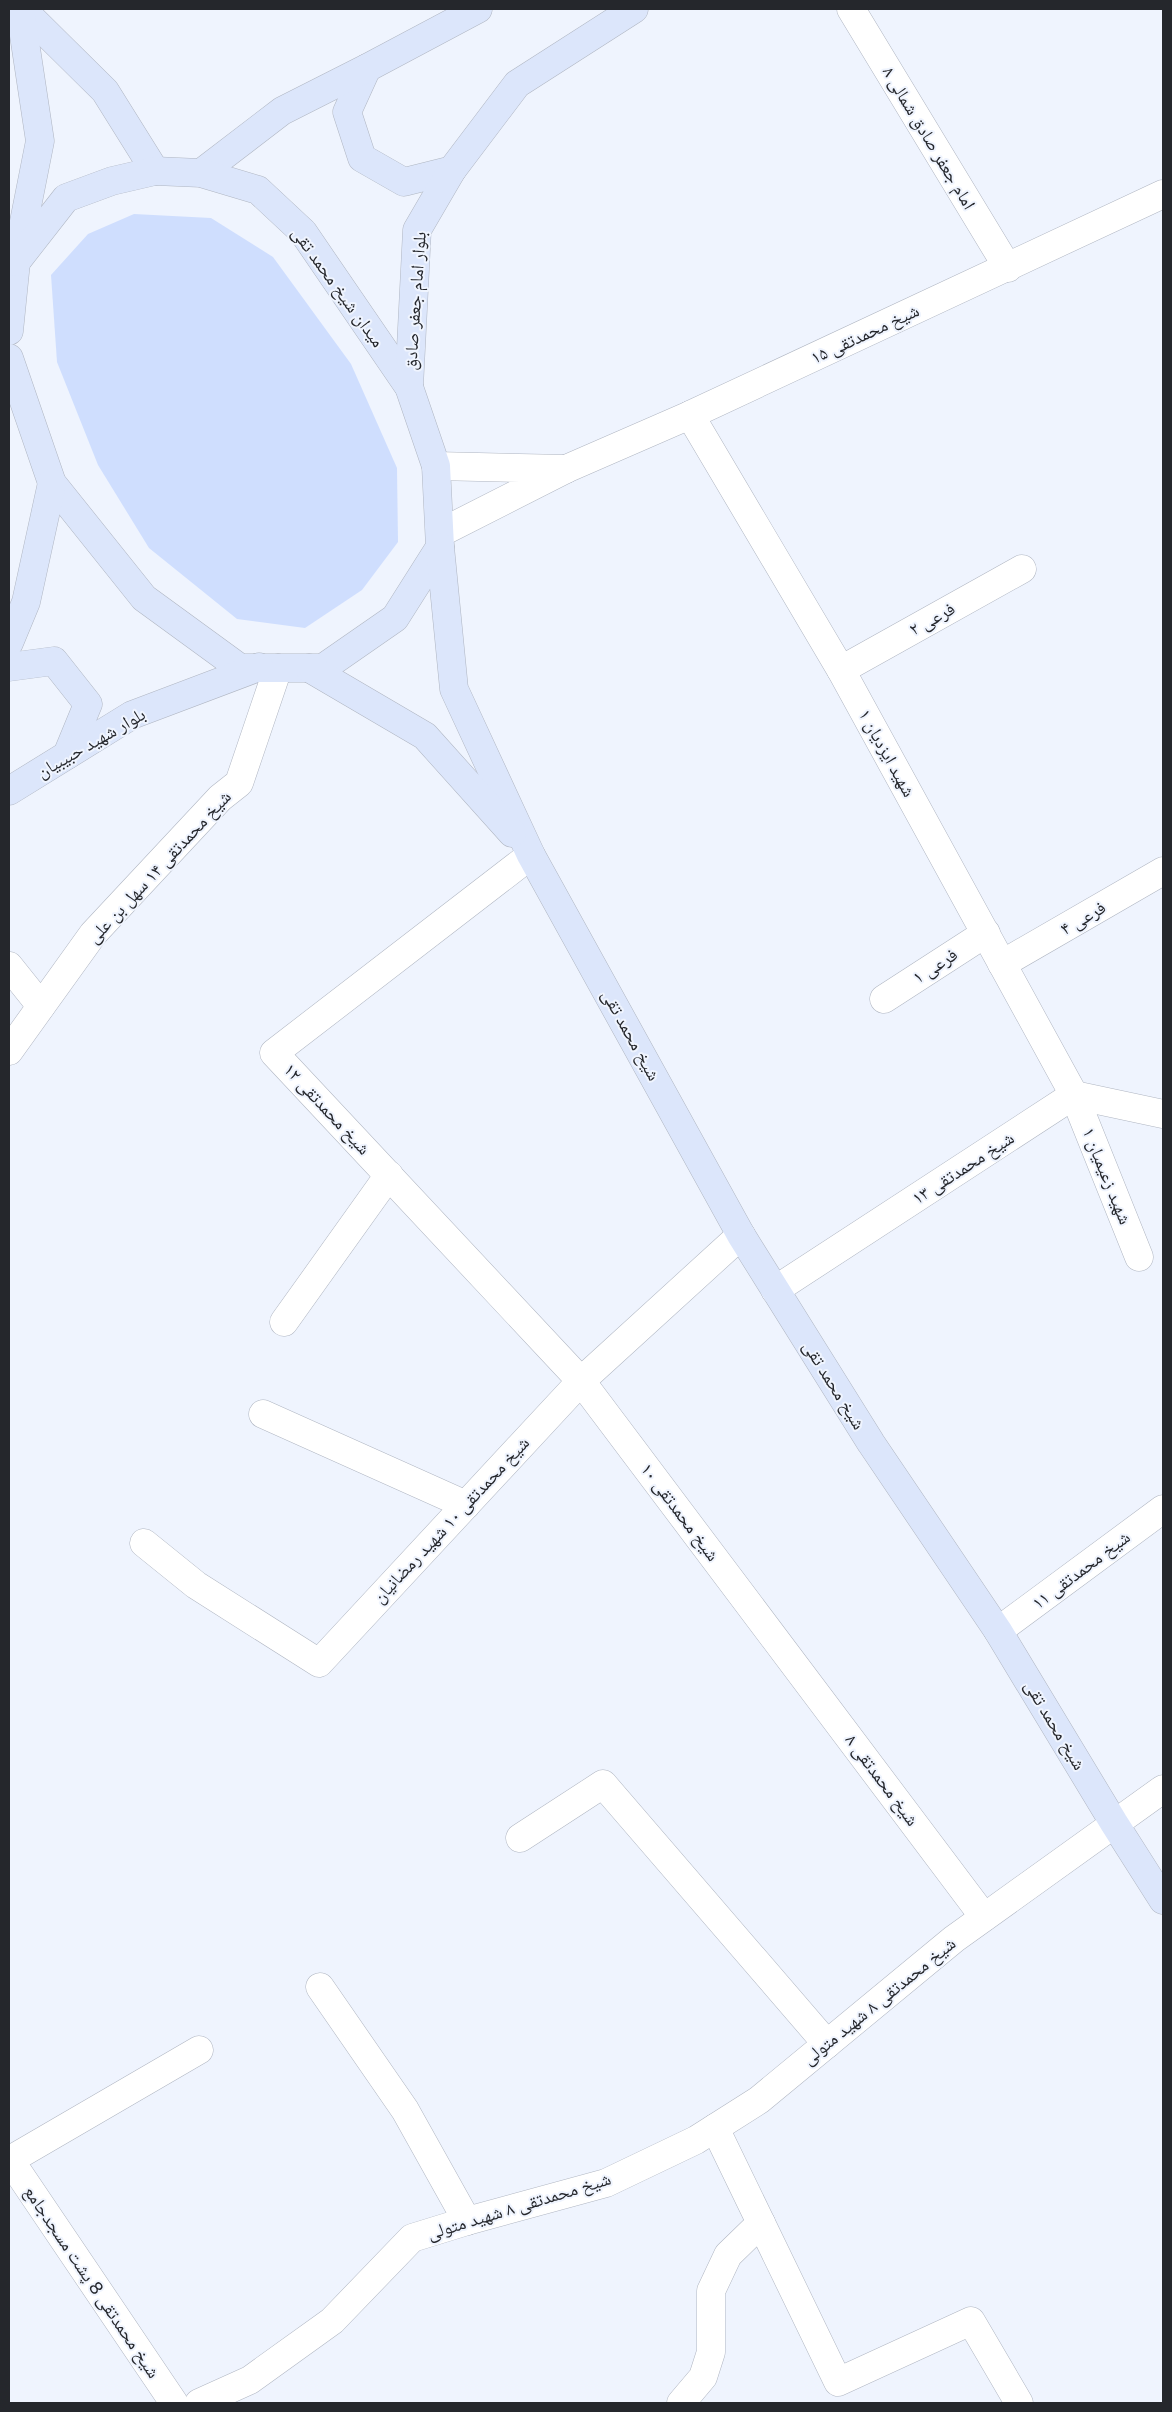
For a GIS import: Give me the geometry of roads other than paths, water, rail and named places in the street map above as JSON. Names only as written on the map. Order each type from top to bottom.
[{"type":"main road","points":[[21,9],[105,91],[155,171]]},
{"type":"main road","points":[[9,331],[16,262],[40,141],[21,9]]},
{"type":"main road","points":[[201,173],[282,111],[478,9]]},
{"type":"main road","name":"بلوار امام جعفر صادق","points":[[409,387],[417,230],[452,170],[517,84],[634,9]]},
{"type":"main road","points":[[367,68],[347,112],[362,158],[404,182],[452,170]]},
{"type":"main road","name":"میدان شیخ محمد تقی","points":[[16,262],[66,198],[112,181],[155,171],[201,173],[258,190],[304,232],[409,387],[436,466],[440,540],[454,689],[531,855]]},
{"type":"main road","points":[[9,358],[52,483],[144,598],[240,668],[323,668],[395,618],[440,540]]},
{"type":"main road","points":[[9,643],[26,602],[52,483]]},
{"type":"main road","points":[[9,666],[54,661],[88,704],[67,755]]},
{"type":"main road","name":"بلوار شهید حبیبیان","points":[[9,792],[132,715],[268,668]]},
{"type":"main road","points":[[309,668],[425,736],[531,855]]},
{"type":"main road","name":"شیخ محمد تقی","points":[[531,855],[741,1235],[870,1443],[998,1631],[1114,1823],[1163,1900]]},
{"type":"street","name":"امام جعفر صادق شمالی ۸","points":[[851,9],[1008,268]]},
{"type":"street","name":"شیخ محمدتقی ۱۵","points":[[566,469],[690,416],[1163,194]]},
{"type":"street","name":"شهید ایزدیان ۱","points":[[690,416],[841,670],[1074,1095]]},
{"type":"street","points":[[436,466],[566,469]]},
{"type":"street","points":[[440,540],[566,469]]},
{"type":"street","name":"فرعی ۲","points":[[841,670],[1022,569]]},
{"type":"street","name":"شیخ محمدتقی ۱۴ سهل بن علی","points":[[9,1051],[93,934],[220,798],[239,783],[268,668]]},
{"type":"street","name":"شیخ محمدتقی ۱۲","points":[[531,855],[274,1053],[582,1381]]},
{"type":"street","name":"فرعی ۴","points":[[1002,964],[1163,870]]},
{"type":"street","name":"فرعی ۱","points":[[884,999],[986,933]]},
{"type":"street","points":[[9,966],[42,1006]]},
{"type":"street","points":[[1074,1095],[1163,1114]]},
{"type":"street","name":"شهید زعیمیان ۱","points":[[1074,1095],[1139,1257]]},
{"type":"street","name":"شیخ محمدتقی ۱۳","points":[[775,1290],[1074,1095]]},
{"type":"street","points":[[284,1322],[389,1175]]},
{"type":"street","name":"شیخ محمدتقی ۱۰ شهید رمضانیان","points":[[144,1543],[196,1585],[319,1663],[582,1381],[741,1235]]},
{"type":"street","name":"شیخ محمدتقی ۱۰","points":[[582,1381],[779,1643]]},
{"type":"street","points":[[263,1414],[466,1505]]},
{"type":"street","name":"شیخ محمدتقی ۱۱","points":[[998,1631],[1163,1509]]},
{"type":"street","name":"شیخ محمدتقی ۸","points":[[779,1643],[984,1917]]},
{"type":"street","points":[[520,1838],[603,1784],[827,2044]]},
{"type":"street","name":"شیخ محمدتقی ۸ شهید متولی","points":[[199,2403],[250,2380],[332,2321],[412,2238],[606,2183],[696,2140],[716,2128],[759,2100],[954,1939],[1114,1823],[1163,1790]]},
{"type":"street","points":[[320,1987],[406,2110],[467,2221]]},
{"type":"street","name":"شیخ محمدتقی 8 پشت مسجدجامع","points":[[174,2403],[9,2160],[199,2050]]},
{"type":"street","points":[[716,2128],[838,2382],[971,2321],[1019,2403]]},
{"type":"street","points":[[681,2403],[703,2376],[711,2352],[712,2291],[728,2255],[761,2223]]}]
